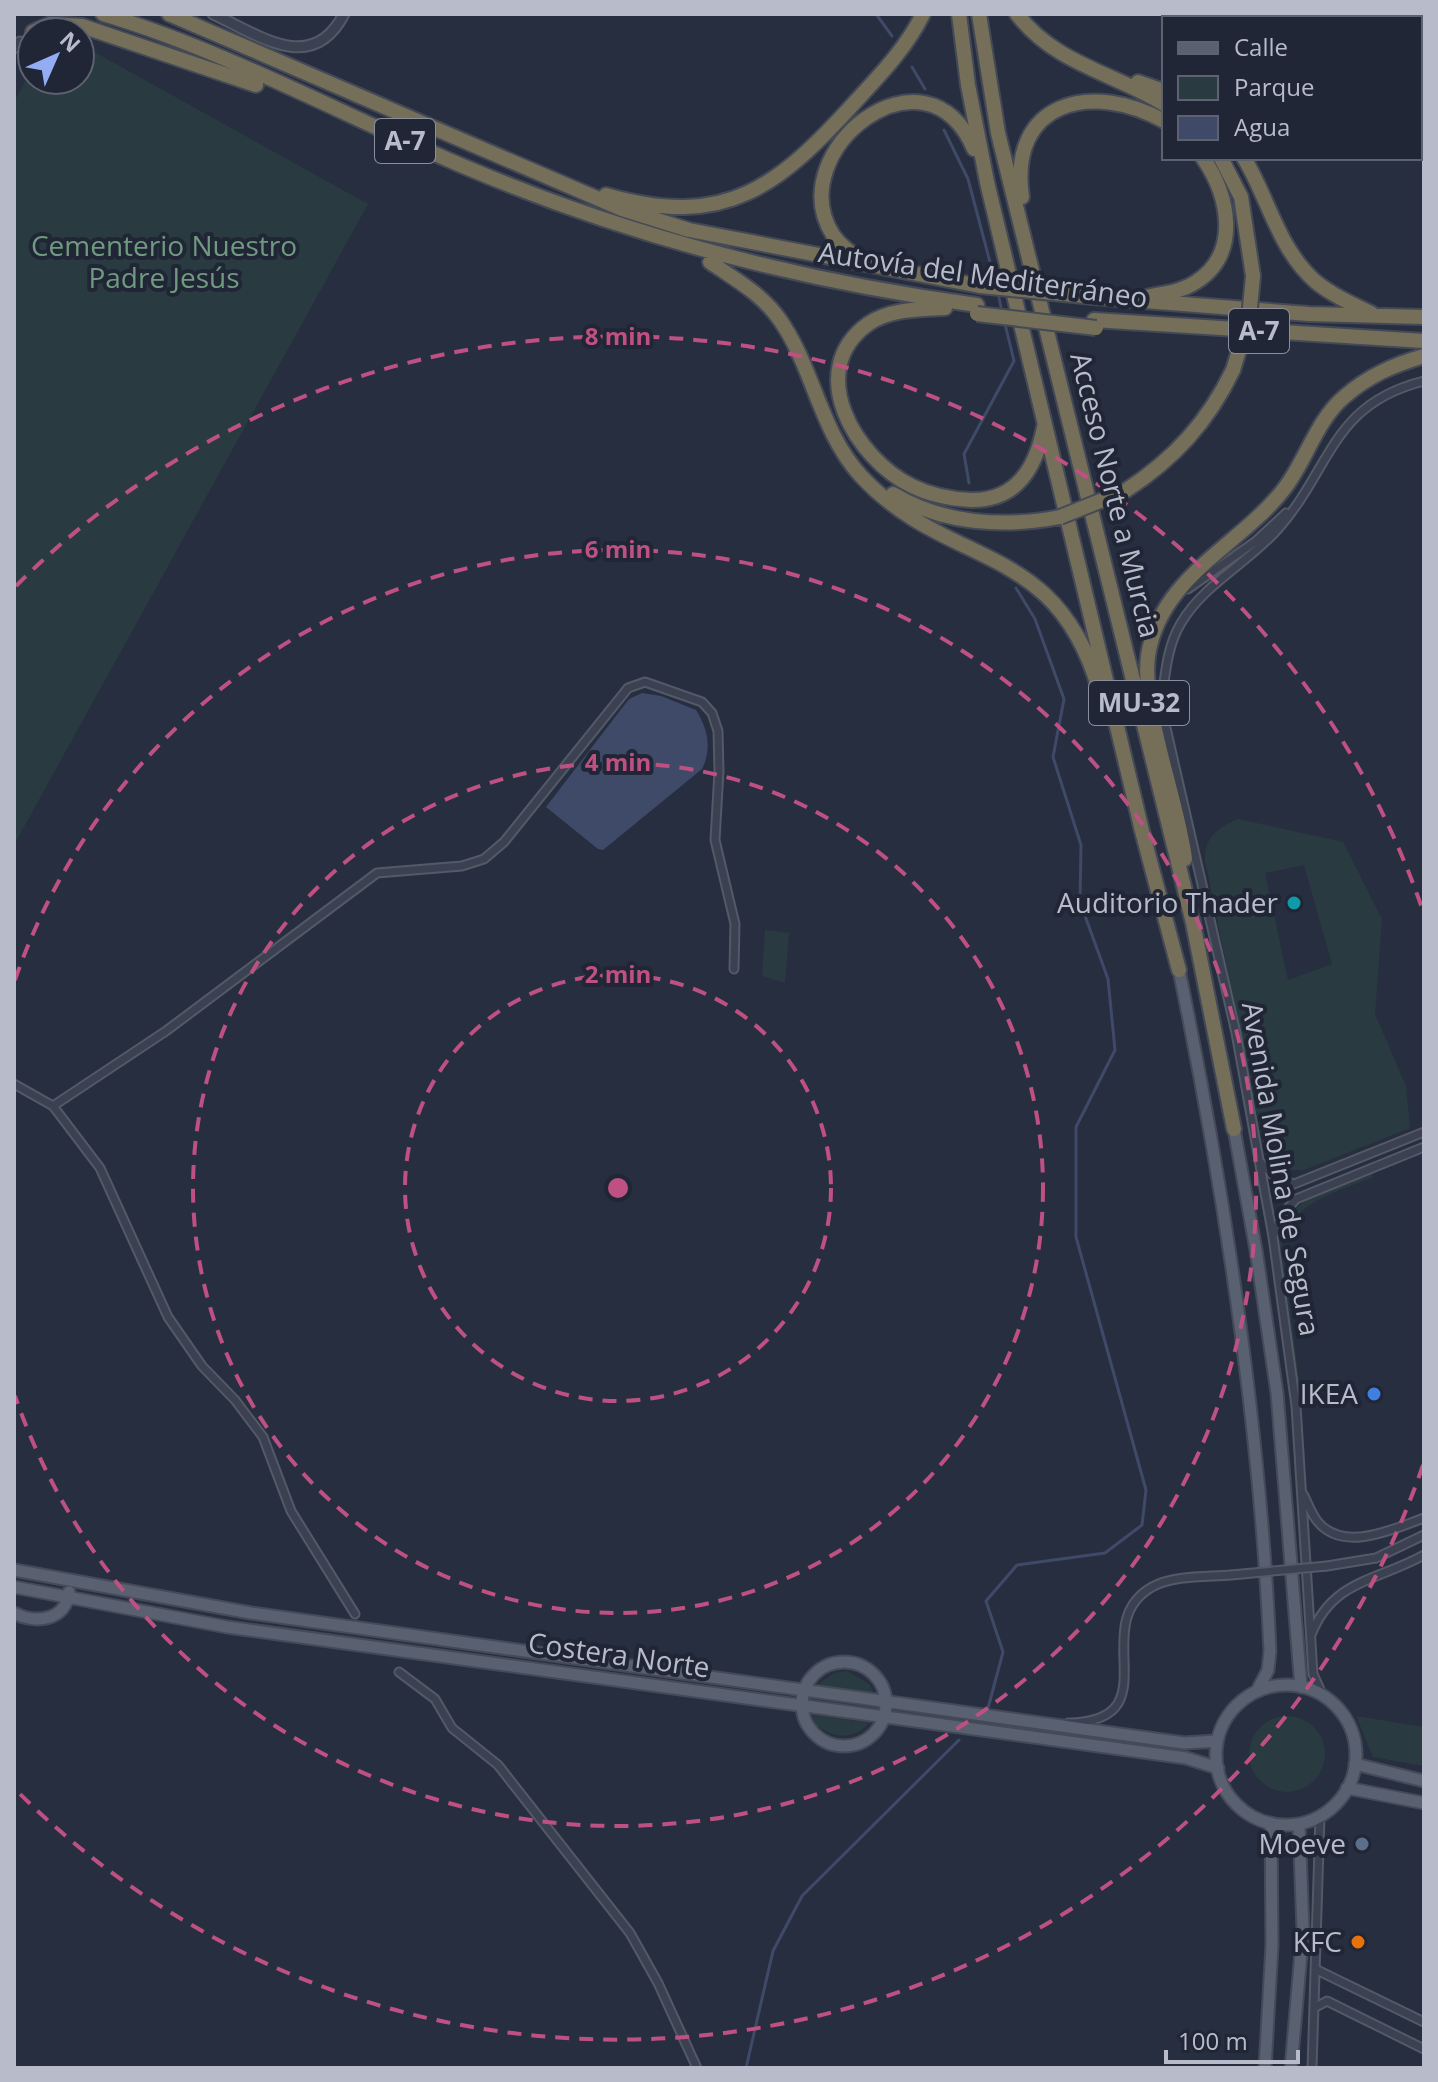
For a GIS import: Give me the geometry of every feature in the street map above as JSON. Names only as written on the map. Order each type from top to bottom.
[{"type":"highway","name":"Autovía del Mediterráneo","points":[[103,14],[184,43],[417,146],[600,220],[708,253],[868,290],[977,310],[1095,324],[1424,344]]},
{"type":"highway","name":"Autovía del Mediterráneo","points":[[169,14],[511,164],[622,209],[689,230],[873,268],[980,286],[1131,301],[1424,317]]},
{"type":"highway","points":[[511,164],[657,207],[694,207],[742,196],[767,185],[802,159],[895,57],[923,14]]},
{"type":"highway","points":[[959,14],[968,85],[987,182],[1142,831],[1179,970]]},
{"type":"highway","name":"Acceso Norte a Murcia","points":[[965,14],[977,96],[995,179],[1179,970]]},
{"type":"highway","name":"Acceso Norte a Murcia","points":[[979,14],[998,133],[1193,923],[1234,1129]]},
{"type":"highway","points":[[1017,14],[1040,39],[1068,59],[1162,103]]},
{"type":"highway","points":[[96,30],[231,75],[368,132],[417,146]]},
{"type":"highway","points":[[1068,59],[1162,90]]},
{"type":"highway","points":[[1035,280],[1036,257],[1020,178],[1023,148],[1036,125],[1064,106],[1086,101],[1124,105],[1162,120]]},
{"type":"highway","points":[[873,268],[833,236],[822,206],[824,179],[832,158],[864,120],[900,103],[923,102],[943,109],[969,136],[987,182]]},
{"type":"highway","points":[[1131,301],[1177,291],[1196,282],[1211,270],[1222,250],[1227,230],[1225,204],[1204,160]]},
{"type":"highway","points":[[835,439],[884,489],[936,514],[1004,523],[1060,517],[1125,491],[1157,469],[1194,433],[1233,370],[1247,327],[1253,276],[1241,197],[1222,160]]},
{"type":"highway","points":[[1245,160],[1281,236],[1297,262],[1326,289],[1375,315]]},
{"type":"highway","points":[[600,220],[617,232],[710,262],[830,290],[977,310]]},
{"type":"highway","points":[[710,262],[757,294],[779,317],[799,352],[835,439],[863,478],[896,507],[1023,575],[1064,613],[1080,638],[1096,676],[1142,831]]},
{"type":"highway","points":[[945,308],[913,309],[870,323],[844,352],[838,369],[840,401],[861,442],[875,460],[911,486],[935,495],[957,500],[998,497],[1027,475],[1038,458],[1045,422]]},
{"type":"highway","points":[[1193,923],[1182,834],[1149,694],[1148,660],[1160,618],[1196,569],[1259,519],[1286,487],[1313,438],[1340,400],[1365,379],[1395,364],[1424,356]]},
{"type":"main road","points":[[1179,970],[1211,1138],[1252,1428],[1270,1651],[1268,1670],[1257,1691],[1232,1711],[1217,1741],[1218,1768],[1233,1800],[1254,1817],[1271,1823],[1299,1824],[1320,1816],[1333,1807],[1347,1788],[1355,1764],[1349,1726],[1323,1696],[1301,1687],[1279,1686],[1257,1691]]},
{"type":"main road","name":"Avenida Molina de Segura","points":[[1234,1129],[1277,1393],[1301,1687]]},
{"type":"main road","name":"Costera Norte","points":[[14,1570],[251,1613],[805,1688],[1033,1723],[1184,1743],[1217,1741]]},
{"type":"main road","points":[[14,1613],[29,1619],[50,1618],[69,1598],[70,1581]]},
{"type":"main road","name":"Costera Norte","points":[[14,1587],[227,1627],[1186,1758],[1218,1768]]},
{"type":"main road","points":[[850,1662],[874,1675],[886,1701],[884,1716],[867,1739],[838,1745],[824,1741],[812,1731],[802,1704],[805,1688],[823,1667],[850,1662]]},
{"type":"main road","points":[[1355,1764],[1424,1781]]},
{"type":"main road","points":[[1347,1788],[1424,1803]]},
{"type":"main road","points":[[1265,2068],[1272,1945],[1271,1823]]},
{"type":"main road","points":[[1291,2068],[1303,1930],[1299,1824]]},
{"type":"street","points":[[213,14],[274,42],[309,48],[326,39],[344,14]]},
{"type":"street","points":[[1160,618],[1191,586],[1256,541],[1302,498],[1348,423],[1380,398],[1424,381]]},
{"type":"street","name":"Avenida Molina de Segura","points":[[1302,498],[1278,529],[1203,594],[1180,623],[1168,654],[1161,706],[1236,1033],[1273,1237],[1296,1406],[1313,1674],[1323,1696]]},
{"type":"street","points":[[53,1106],[166,1031],[377,873],[462,866],[484,859],[504,842],[628,688],[645,682],[702,702],[712,713],[718,731],[715,840],[735,924],[734,969]]},
{"type":"street","points":[[14,1084],[53,1106],[100,1168],[168,1317],[202,1366],[235,1400],[263,1437],[291,1511],[355,1614]]},
{"type":"street","points":[[1259,1162],[1274,1176],[1294,1184],[1424,1132]]},
{"type":"street","points":[[1273,1237],[1281,1216],[1296,1199],[1424,1147]]},
{"type":"street","points":[[1301,1490],[1315,1519],[1330,1533],[1340,1536],[1369,1536],[1424,1518]]},
{"type":"street","points":[[1033,1723],[1089,1722],[1116,1707],[1127,1683],[1122,1631],[1138,1600],[1150,1588],[1165,1582],[1327,1566],[1376,1558],[1424,1535]]},
{"type":"street","points":[[1310,1637],[1318,1616],[1336,1596],[1424,1555]]},
{"type":"street","points":[[399,1672],[435,1699],[452,1728],[498,1765],[610,1908],[658,1983],[697,2068]]},
{"type":"street","points":[[1312,2068],[1320,1816]]},
{"type":"street","points":[[1315,1969],[1424,2022]]},
{"type":"street","points":[[1314,2008],[1327,2001],[1424,2049]]},
{"type":"green space","name":"Cementerio Nuestro Padre Jesús","points":[[96,53],[368,204],[14,845],[14,102],[17,96],[96,96]]},
{"type":"green space","points":[[1238,819],[1343,842],[1382,919],[1375,1014],[1406,1086],[1410,1128],[1304,1170],[1281,1170],[1265,1154],[1205,860],[1210,839],[1219,829]],"holes":[[[1304,865],[1332,964],[1288,980],[1265,873]]]},
{"type":"green space","points":[[765,930],[789,933],[785,983],[762,976]]},
{"type":"green space","points":[[1371,1172],[1373,1177],[1309,1206],[1298,1214],[1281,1237],[1300,1388],[1296,1383],[1278,1233],[1306,1200]]},
{"type":"green space","points":[[847,1671],[869,1684],[874,1693],[817,1685],[834,1673]]},
{"type":"green space","points":[[812,1715],[870,1723],[857,1732],[843,1736],[816,1725]]},
{"type":"green space","points":[[1295,1716],[1308,1722],[1319,1733],[1325,1754],[1323,1769],[1308,1786],[1295,1792],[1279,1792],[1266,1786],[1251,1769],[1249,1746],[1255,1733],[1272,1718]]},
{"type":"green space","points":[[1356,1716],[1424,1727],[1424,1766],[1373,1757]]},
{"type":"water","points":[[642,693],[661,696],[696,710],[707,739],[705,762],[702,769],[603,850],[598,849],[546,807],[629,699]]},
{"type":"waterway","points":[[876,14],[892,36]]},
{"type":"waterway","points":[[912,67],[925,89]]},
{"type":"waterway","points":[[944,130],[968,179],[995,281]]},
{"type":"waterway","points":[[998,293],[1002,312]]},
{"type":"waterway","points":[[969,483],[964,454],[1014,361],[1005,324]]},
{"type":"waterway","points":[[987,1712],[1003,1652],[986,1601],[1017,1565],[1105,1553],[1142,1525],[1146,1490],[1076,1237],[1076,1127],[1115,1050],[1108,979],[1080,902],[1081,845],[1053,757],[1064,699],[1035,619],[1016,588]]},
{"type":"waterway","points":[[746,2068],[773,1951],[802,1896],[959,1740]]},
{"type":"place","name":"Auditorio Thader","points":[[1294,903]]},
{"type":"place","name":"IKEA","points":[[1374,1394]]},
{"type":"place","name":"Moeve","points":[[1362,1844]]},
{"type":"place","name":"KFC","points":[[1358,1942]]}]
